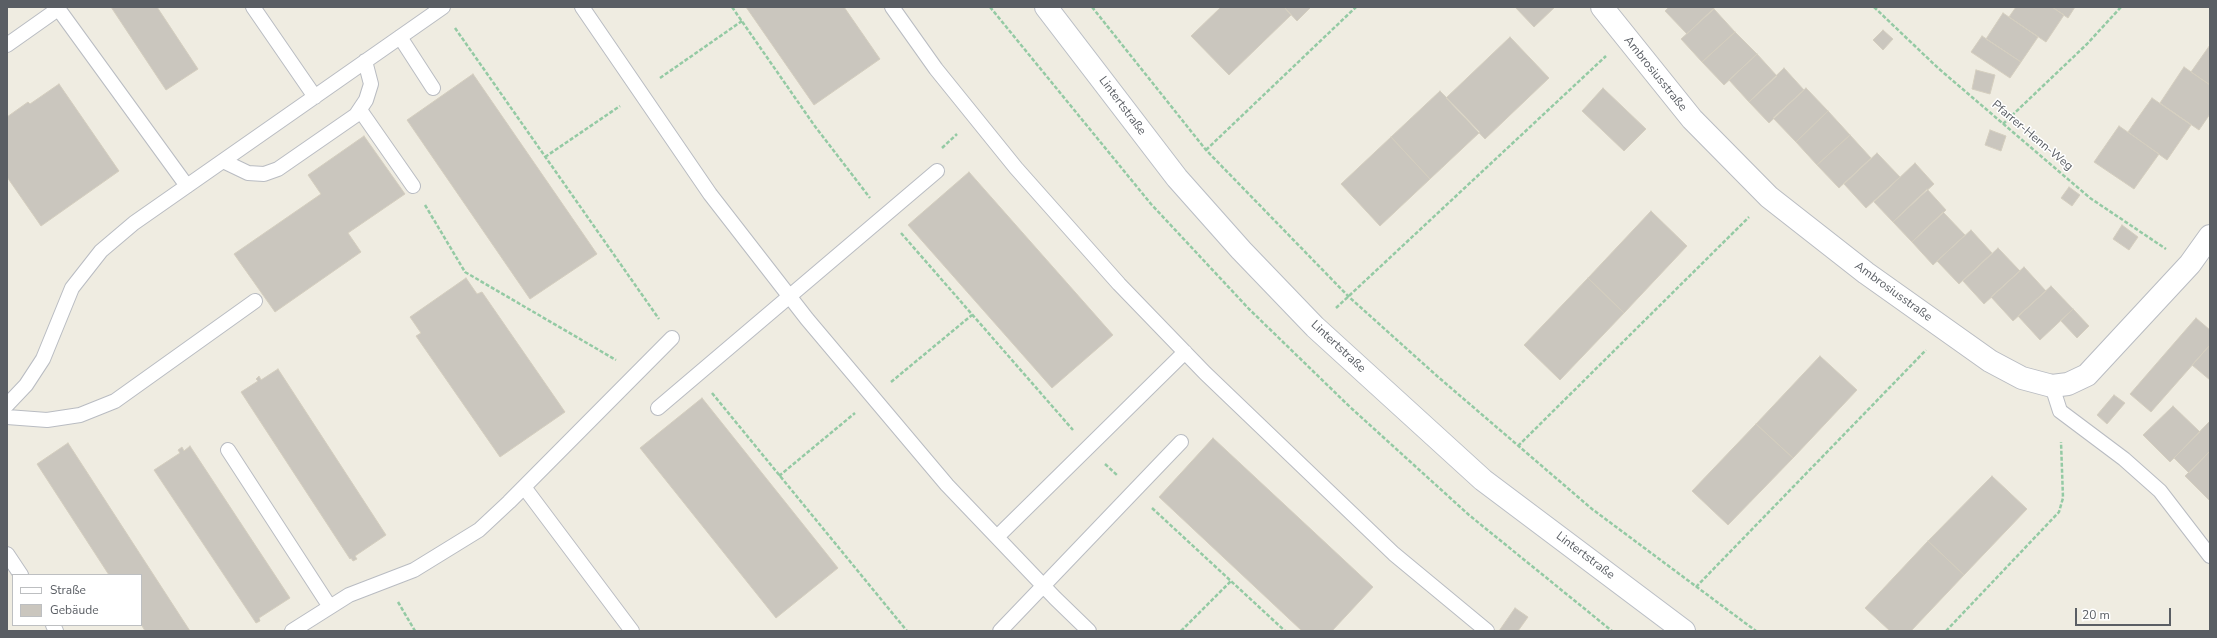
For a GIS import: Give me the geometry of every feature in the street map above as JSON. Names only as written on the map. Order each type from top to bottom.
[{"type":"main road","name":"Lintertstraße","points":[[1046,7],[1177,178],[1241,250],[1315,327],[1483,480],[1684,631]]},
{"type":"main road","name":"Ambrosiusstraße","points":[[1602,7],[1625,38],[1692,119],[1769,198],[1866,273],[1946,330],[1990,360],[2022,378],[2052,386],[2068,384],[2087,375],[2190,264],[2210,236]]},
{"type":"lane","points":[[253,7],[315,97]]},
{"type":"lane","points":[[7,405],[26,385],[43,359],[72,288],[101,251],[134,223],[443,7]]},
{"type":"lane","points":[[582,7],[710,194],[789,297],[947,485],[1043,586],[1089,631]]},
{"type":"lane","points":[[892,7],[936,69],[1016,168],[1119,284],[1185,352],[1394,554],[1487,631]]},
{"type":"lane","points":[[7,45],[58,8],[187,186]]},
{"type":"lane","points":[[400,37],[432,88]]},
{"type":"lane","points":[[223,161],[248,173],[264,174],[278,169],[356,115],[366,100],[370,84],[366,61]]},
{"type":"lane","points":[[360,110],[413,186]]},
{"type":"lane","points":[[658,408],[937,172]]},
{"type":"lane","points":[[7,417],[47,420],[80,415],[116,401],[255,301]]},
{"type":"lane","points":[[292,631],[349,595],[414,570],[478,530],[524,487],[672,338]]},
{"type":"lane","points":[[997,537],[1185,352]]},
{"type":"lane","points":[[2052,386],[2060,411],[2124,459],[2160,491],[2210,556]]},
{"type":"lane","points":[[1000,631],[1181,442]]},
{"type":"lane","points":[[228,450],[330,608]]},
{"type":"lane","points":[[524,487],[632,631]]},
{"type":"lane","points":[[7,554],[20,574]]},
{"type":"path","points":[[732,7],[850,174],[885,216],[1088,447],[1285,631]]},
{"type":"path","points":[[1092,7],[1206,150],[1348,296],[1437,376],[1592,509],[1756,631]]},
{"type":"path","points":[[1206,150],[1356,7]]},
{"type":"path","points":[[2003,124],[2087,44],[2121,7]]},
{"type":"path","name":"Pfarrer-Henn-Weg","points":[[1877,8],[1938,68],[2090,198],[2190,264]]},
{"type":"path","points":[[1348,296],[1625,38]]},
{"type":"path","points":[[413,186],[465,272],[638,372]]},
{"type":"path","points":[[1518,446],[1769,198]]},
{"type":"path","points":[[1696,587],[1946,330]]},
{"type":"path","points":[[1946,631],[2059,512],[2063,498],[2060,411]]},
{"type":"path","points":[[1181,631],[1231,581]]},
{"type":"path","points":[[386,582],[415,631]]},
{"type":"building","points":[[111,7],[157,7],[198,69],[166,90]]},
{"type":"building","points":[[746,7],[844,7],[880,59],[814,105]]},
{"type":"building","points":[[1221,7],[1284,7],[1291,15],[1229,75],[1191,36]]},
{"type":"building","points":[[1284,7],[1311,7],[1297,21]]},
{"type":"building","points":[[1515,7],[1555,7],[1534,27]]},
{"type":"building","points":[[1669,7],[1715,7],[1687,34],[1665,11]]},
{"type":"building","points":[[2016,7],[2052,7],[2064,15],[2046,42],[2009,17]]},
{"type":"building","points":[[2052,7],[2075,7],[2068,18]]},
{"type":"building","points":[[1714,9],[1735,32],[1702,62],[1681,39]]},
{"type":"building","points":[[2003,13],[2038,37],[2021,62],[1986,39]]},
{"type":"building","points":[[1883,30],[1893,39],[1883,50],[1873,40]]},
{"type":"building","points":[[1735,32],[1757,54],[1724,85],[1702,62]]},
{"type":"building","points":[[1982,36],[2021,62],[2010,78],[1971,52]]},
{"type":"building","points":[[1510,37],[1549,78],[1485,139],[1446,98]]},
{"type":"building","points":[[2210,45],[2210,85],[2191,72]]},
{"type":"building","points":[[1757,54],[1777,76],[1749,102],[1729,80]]},
{"type":"building","points":[[2184,67],[2210,85],[2210,114],[2199,130],[2160,103]]},
{"type":"building","points":[[1784,68],[1804,90],[1769,123],[1749,102]]},
{"type":"building","points":[[1976,70],[1995,75],[1990,94],[1972,89]]},
{"type":"building","points":[[473,74],[597,254],[530,299],[407,120]]},
{"type":"building","points":[[59,84],[119,171],[41,226],[7,177],[7,117],[28,102],[30,104]]},
{"type":"building","points":[[1603,88],[1646,129],[1624,151],[1582,111]]},
{"type":"building","points":[[1806,88],[1828,111],[1796,142],[1773,118]]},
{"type":"building","points":[[1440,91],[1480,132],[1430,179],[1391,137]]},
{"type":"building","points":[[2152,98],[2191,125],[2167,160],[2128,132]]},
{"type":"building","points":[[1828,111],[1850,135],[1817,165],[1796,142]]},
{"type":"building","points":[[2119,126],[2159,154],[2134,189],[2094,162]]},
{"type":"building","points":[[1990,130],[2006,136],[2001,151],[1985,145]]},
{"type":"building","points":[[1850,135],[1871,158],[1839,188],[1817,165]]},
{"type":"building","points":[[364,136],[405,194],[348,233],[361,252],[275,312],[234,254],[321,194],[308,175]]},
{"type":"building","points":[[1391,137],[1430,179],[1380,226],[1341,184]]},
{"type":"building","points":[[1877,153],[1900,177],[1866,208],[1844,184]]},
{"type":"building","points":[[1915,163],[1934,184],[1893,222],[1874,202]]},
{"type":"building","points":[[969,172],[1113,335],[1052,388],[908,225]]},
{"type":"building","points":[[2069,187],[2080,195],[2072,206],[2061,198]]},
{"type":"building","points":[[1927,189],[1946,210],[1912,242],[1893,222]]},
{"type":"building","points":[[1651,211],[1687,246],[1624,313],[1588,278]]},
{"type":"building","points":[[1943,212],[1965,235],[1933,265],[1912,242]]},
{"type":"building","points":[[2122,225],[2138,237],[2129,250],[2113,239]]},
{"type":"building","points":[[1971,230],[1992,253],[1959,284],[1937,261]]},
{"type":"building","points":[[1998,248],[2020,271],[1984,304],[1963,281]]},
{"type":"building","points":[[2024,267],[2046,291],[2013,321],[1991,297]]},
{"type":"building","points":[[466,278],[477,294],[482,292],[565,412],[500,457],[416,336],[421,333],[410,317]]},
{"type":"building","points":[[1588,278],[1624,313],[1560,380],[1524,345]]},
{"type":"building","points":[[2051,286],[2073,309],[2040,340],[2018,316]]},
{"type":"building","points":[[2073,309],[2089,326],[2077,338],[2061,321]]},
{"type":"building","points":[[2196,318],[2210,330],[2210,345],[2151,412],[2130,394]]},
{"type":"building","points":[[2210,345],[2210,380],[2192,365]]},
{"type":"building","points":[[1820,356],[1857,390],[1793,458],[1756,424]]},
{"type":"building","points":[[278,369],[386,535],[355,556],[357,559],[353,561],[351,558],[350,559],[241,392],[258,381],[256,379],[259,376],[261,380]]},
{"type":"building","points":[[2114,395],[2125,403],[2107,424],[2097,415]]},
{"type":"building","points":[[702,398],[838,568],[776,618],[640,448]]},
{"type":"building","points":[[2173,406],[2200,432],[2170,462],[2143,435]]},
{"type":"building","points":[[2210,421],[2210,451],[2189,473],[2174,458]]},
{"type":"building","points":[[1756,424],[1793,458],[1728,525],[1692,491]]},
{"type":"building","points":[[1213,438],[1373,587],[1332,631],[1302,631],[1159,497]]},
{"type":"building","points":[[68,443],[190,631],[145,631],[142,626],[142,574],[108,574],[37,464]]},
{"type":"building","points":[[190,446],[290,598],[259,618],[260,621],[256,623],[154,470],[180,453],[178,450],[182,447],[184,451]]},
{"type":"building","points":[[2210,451],[2210,501],[2185,476]]},
{"type":"building","points":[[1992,476],[2027,509],[1964,575],[1928,541]]},
{"type":"building","points":[[1928,541],[1964,575],[1911,631],[1890,631],[1865,608]]},
{"type":"building","points":[[1515,608],[1528,617],[1518,631],[1499,631]]}]
